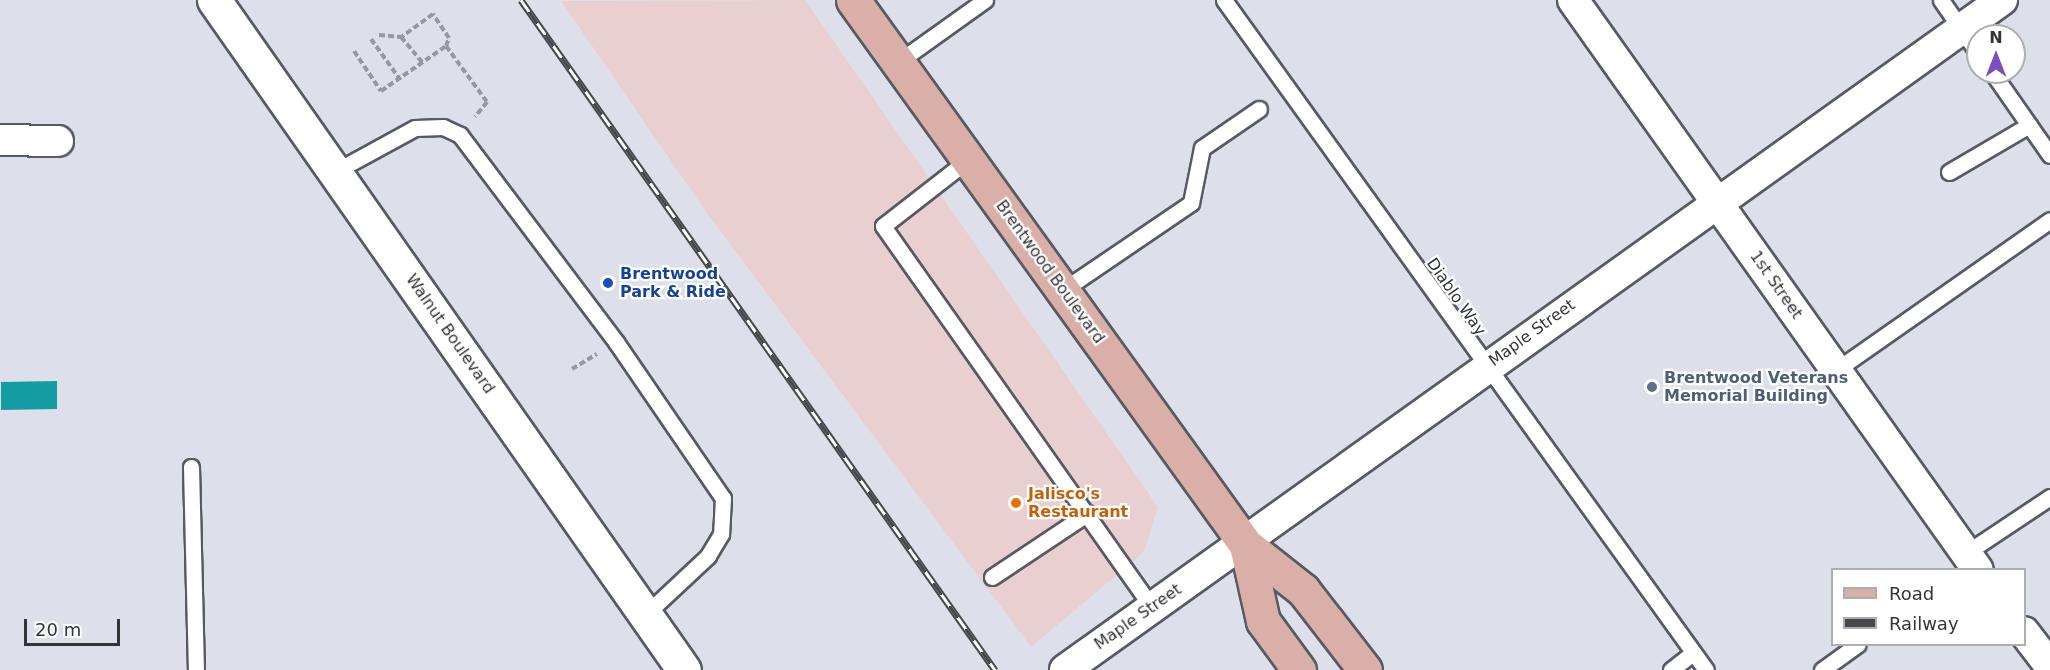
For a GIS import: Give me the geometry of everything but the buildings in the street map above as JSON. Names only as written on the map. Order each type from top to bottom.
[{"type":"main road","name":"Brentwood Boulevard","points":[[853,0],[1246,545],[1304,590],[1365,670]]},
{"type":"main road","name":"Brentwood Boulevard","points":[[1246,545],[1263,621],[1299,670]]},
{"type":"street","name":"Walnut Boulevard","points":[[214,0],[684,670]]},
{"type":"street","name":"1st Street","points":[[1573,0],[1971,564]]},
{"type":"street","name":"Maple Street","points":[[1983,24],[2002,0]]},
{"type":"street","name":"Maple Street","points":[[1065,670],[1151,606],[1246,545],[1715,200],[1966,43]]},
{"type":"street","points":[[0,140],[58,141]]},
{"type":"street","points":[[2026,633],[2050,666]]},
{"type":"lane","points":[[898,62],[985,0]]},
{"type":"lane","name":"Diablo Way","points":[[1224,0],[1484,368],[1706,670]]},
{"type":"lane","points":[[1941,0],[1966,35]]},
{"type":"lane","points":[[2000,84],[2050,155]]},
{"type":"lane","points":[[1063,290],[1191,203],[1202,148],[1259,109]]},
{"type":"lane","points":[[1949,172],[2029,125]]},
{"type":"lane","points":[[336,171],[415,128],[443,127],[460,135],[616,342],[723,498],[721,534],[708,556],[646,614]]},
{"type":"lane","points":[[969,159],[883,226],[1088,513],[1151,606]]},
{"type":"lane","points":[[1836,370],[2050,220]]},
{"type":"lane","points":[[191,467],[196,670]]},
{"type":"lane","points":[[1971,564],[2050,496]]},
{"type":"lane","points":[[992,577],[1088,513]]},
{"type":"lane","points":[[1822,670],[1857,646]]},
{"type":"lane","points":[[1671,670],[1694,653]]},
{"type":"path","points":[[378,35],[401,37],[433,14],[447,31],[446,46],[487,102],[460,135]]},
{"type":"path","points":[[401,37],[422,62]]},
{"type":"path","points":[[371,39],[399,78]]},
{"type":"path","points":[[354,51],[381,91],[446,46]]},
{"type":"shaded area","points":[[805,0],[1158,507],[1144,552],[1031,647],[706,212],[561,1]]},
{"type":"water","points":[[57,381],[57,409],[1,410],[1,382]]},
{"type":"railway","points":[[521,0],[995,670]]},
{"type":"place","name":"Brentwood Park & Ride","points":[[608,283]]},
{"type":"place","name":"Brentwood Veterans Memorial Building","points":[[1652,387]]},
{"type":"place","name":"Jalisco's Restaurant","points":[[1016,503]]}]
